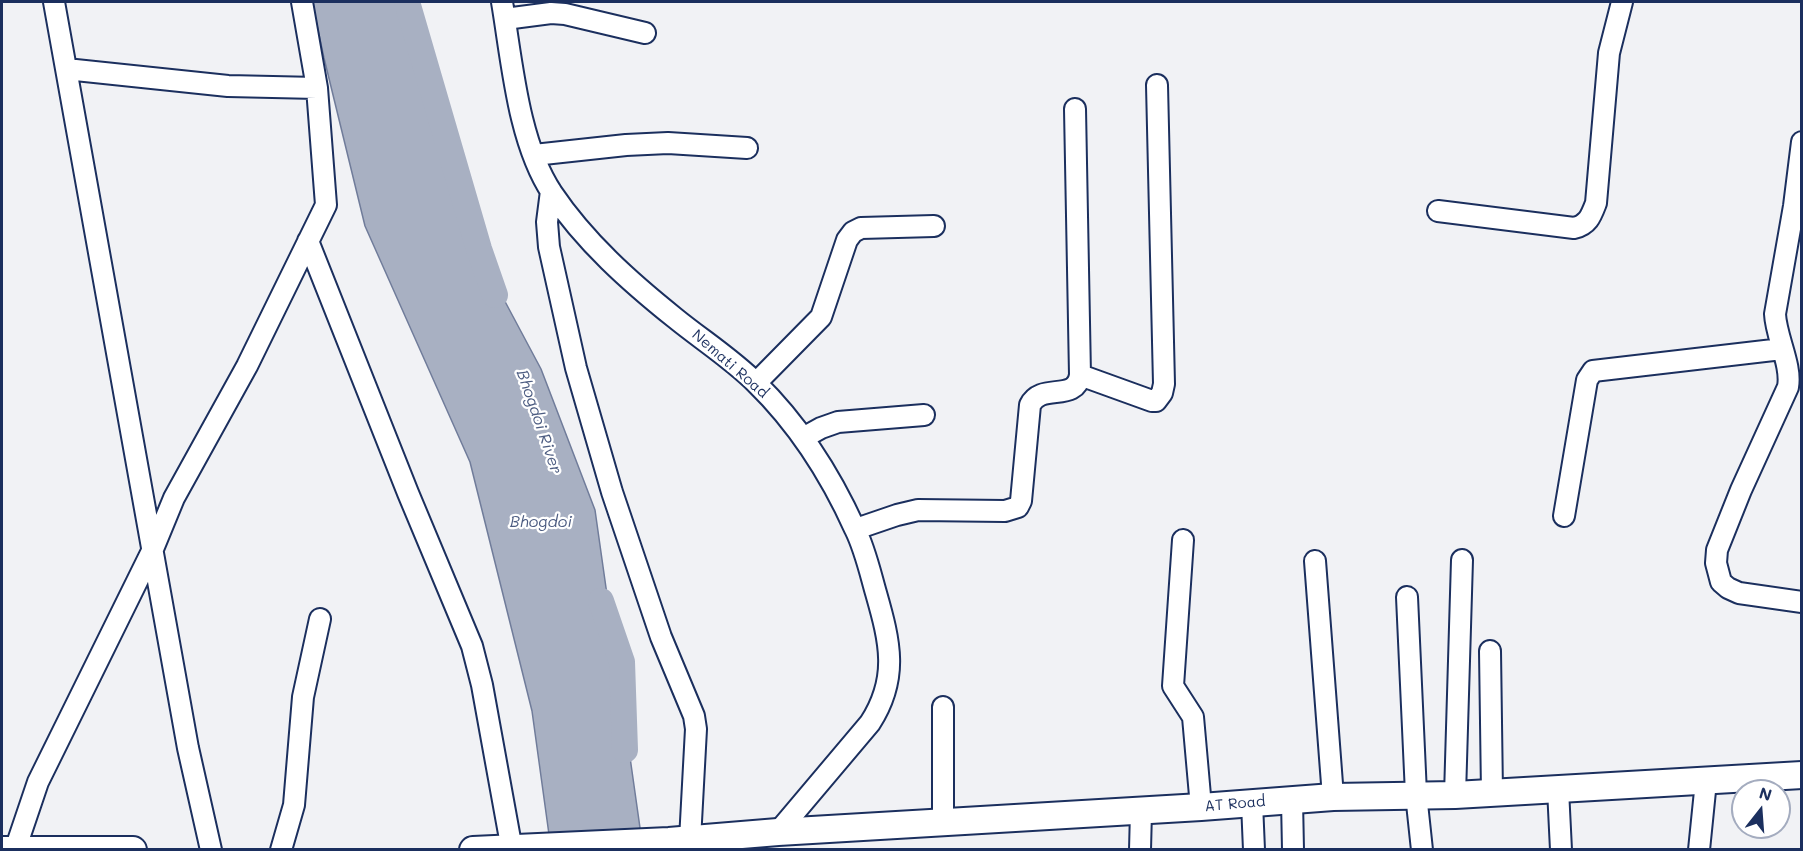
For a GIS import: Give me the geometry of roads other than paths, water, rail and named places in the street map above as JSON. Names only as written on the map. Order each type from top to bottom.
[{"type":"main road","name":"AT Road","points":[[517,849],[679,843],[778,832],[1141,811],[1333,797],[1455,795],[1802,775]]},
{"type":"main road","points":[[11,849],[133,849]]},
{"type":"main road","points":[[473,849],[517,849]]},
{"type":"street","points":[[54,2],[188,748],[211,849]]},
{"type":"street","points":[[11,849],[38,782],[153,549],[174,498],[247,366],[326,205],[317,88],[302,2]]},
{"type":"street","points":[[1438,211],[1574,228],[1583,226],[1589,220],[1596,203],[1609,53],[1622,2]]},
{"type":"street","points":[[503,10],[565,14],[645,33]]},
{"type":"street","name":"Nemati Road","points":[[503,10],[521,111],[534,155],[551,191],[607,259],[675,318],[756,383],[803,438],[825,472],[856,529],[886,627],[890,657],[885,695],[870,723],[778,832]]},
{"type":"street","points":[[66,69],[228,86],[317,88]]},
{"type":"street","points":[[1080,375],[1152,401],[1156,401],[1162,393],[1164,384],[1163,315],[1157,85]]},
{"type":"street","points":[[856,529],[918,510],[1005,511],[1018,507],[1023,493],[1030,405],[1039,394],[1070,391],[1079,383],[1075,109]]},
{"type":"street","points":[[1802,142],[1794,206],[1776,302],[1775,324],[1788,374],[1788,387],[1737,500],[1717,550],[1716,563],[1721,582],[1739,594],[1802,602]]},
{"type":"street","points":[[534,155],[668,143],[747,148]]},
{"type":"street","points":[[551,191],[548,222],[549,247],[576,368],[612,492],[661,637],[694,716],[696,729],[679,843]]},
{"type":"street","points":[[756,383],[821,317],[847,240],[853,232],[861,228],[934,226]]},
{"type":"street","points":[[308,241],[408,493],[472,646],[517,849]]},
{"type":"street","points":[[1564,516],[1587,380],[1593,371],[1782,350]]},
{"type":"street","points":[[803,438],[838,422],[924,414]]},
{"type":"street","points":[[1183,540],[1173,686],[1193,717],[1201,807]]},
{"type":"street","points":[[1455,795],[1462,560]]},
{"type":"street","points":[[1315,561],[1333,797]]},
{"type":"street","points":[[1407,597],[1416,794],[1422,849]]},
{"type":"street","points":[[281,849],[294,805],[303,697],[320,619]]},
{"type":"street","points":[[1490,651],[1492,793]]},
{"type":"street","points":[[943,707],[943,823]]},
{"type":"street","points":[[1699,849],[1706,781]]},
{"type":"street","points":[[1558,789],[1561,849]]},
{"type":"street","points":[[1292,800],[1293,849]]},
{"type":"street","points":[[1252,803],[1254,849]]},
{"type":"street","points":[[1140,849],[1141,811]]},
{"type":"water","name":"Bhogdoi","points":[[312,2],[399,2],[441,151],[477,249],[541,369],[595,510],[643,849],[551,849],[532,711],[470,462],[365,226]]},
{"type":"waterway","name":"Bhogdoi River","points":[[407,2],[479,249],[495,295]]},
{"type":"waterway","name":"Bhogdoi River","points":[[601,601],[622,662],[625,750]]}]
